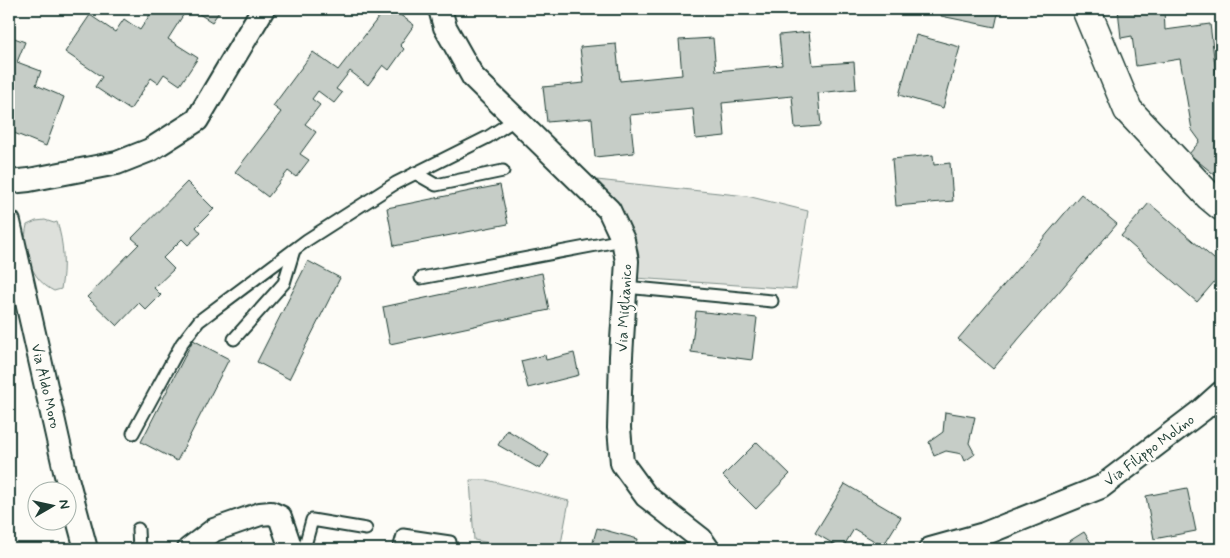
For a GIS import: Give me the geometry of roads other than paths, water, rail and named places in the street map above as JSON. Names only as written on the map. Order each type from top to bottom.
[{"type":"street","points":[[9,182],[117,163],[150,150],[197,120],[263,9]]},
{"type":"street","name":"Via Miglianico","points":[[440,9],[445,27],[473,77],[609,210],[623,240],[627,261],[619,428],[622,463],[646,496],[701,539],[708,549]]},
{"type":"street","points":[[1086,9],[1128,110],[1209,196],[1221,206]]},
{"type":"street","name":"Via Aldo Moro","points":[[9,222],[65,470],[86,549]]},
{"type":"street","name":"Via Filippo Molino","points":[[930,549],[984,534],[1101,487],[1202,410],[1221,393]]},
{"type":"street","points":[[189,549],[214,530],[260,514],[271,513],[280,517],[291,549]]},
{"type":"lane","points":[[133,434],[182,343],[200,321],[307,240],[396,183],[488,137],[516,119]]},
{"type":"lane","points":[[415,174],[436,186],[503,171]]},
{"type":"lane","points":[[421,278],[623,240]]},
{"type":"lane","points":[[234,339],[284,283],[294,250]]},
{"type":"lane","points":[[625,287],[772,301]]},
{"type":"lane","points":[[304,549],[312,520],[366,528]]},
{"type":"lane","points":[[138,529],[139,549]]},
{"type":"lane","points":[[399,549],[403,535],[450,542],[451,549]]}]
